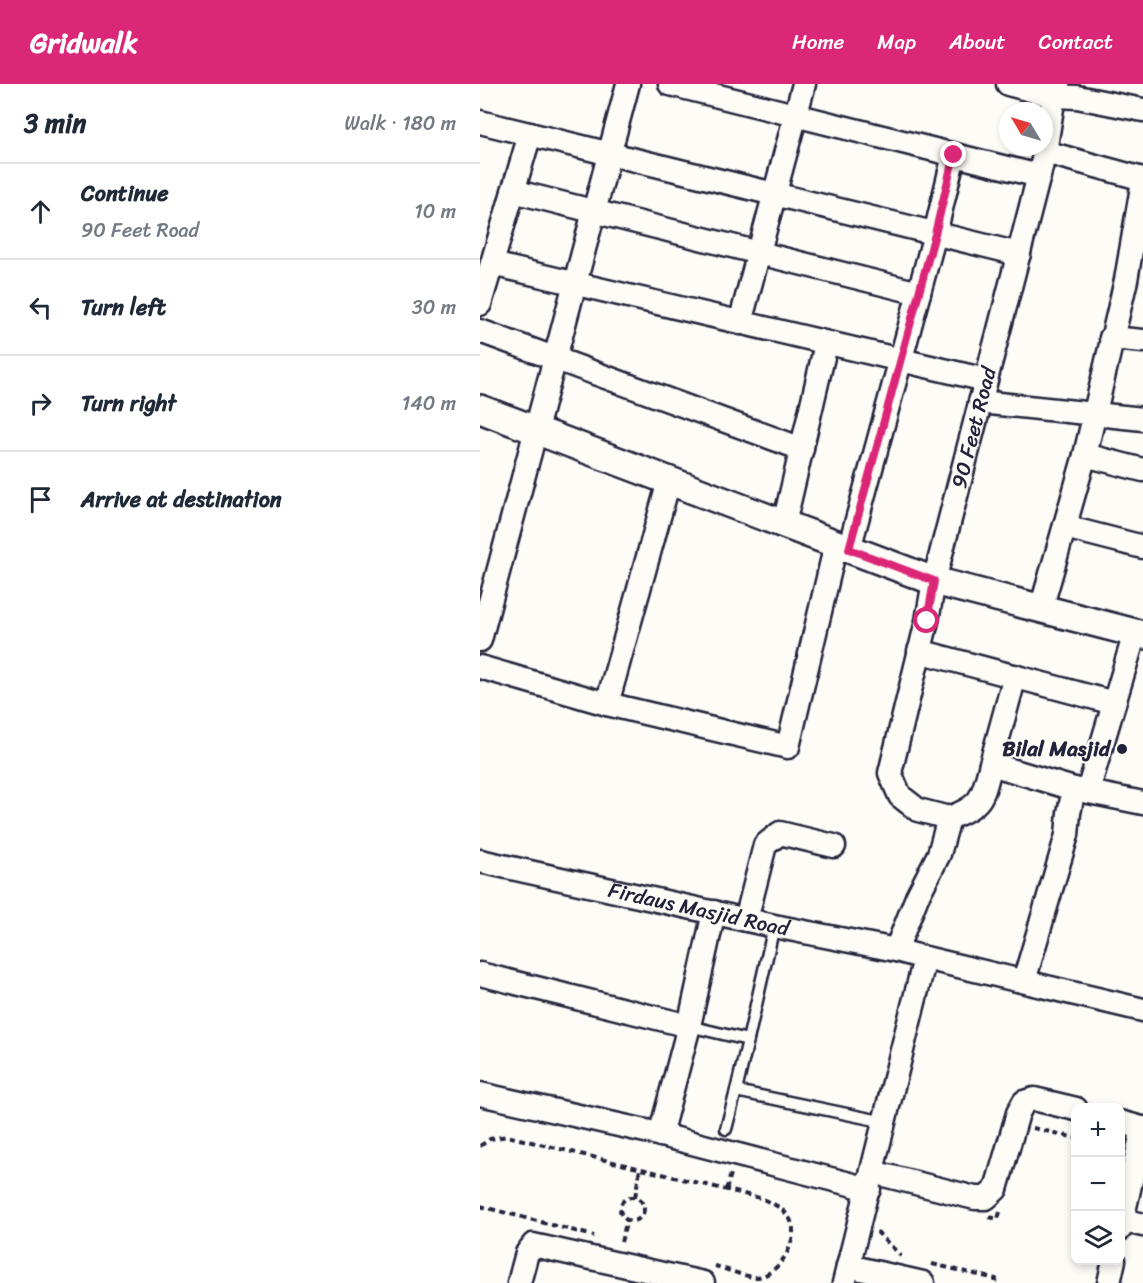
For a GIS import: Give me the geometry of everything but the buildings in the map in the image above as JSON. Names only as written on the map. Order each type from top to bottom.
[{"type":"street","points":[[480,640],[628,84]]},
{"type":"street","points":[[670,84],[1039,176]]},
{"type":"street","points":[[740,323],[804,84]]},
{"type":"street","points":[[1008,84],[1056,90],[1077,97],[1143,110]]},
{"type":"street","name":"90 Feet Road","points":[[1053,107],[1056,90]]},
{"type":"street","points":[[480,122],[1019,254]]},
{"type":"street","points":[[480,304],[530,134]]},
{"type":"street","points":[[1041,609],[1085,454],[1111,338],[1135,272],[1143,180],[1053,154]]},
{"type":"street","points":[[480,667],[607,704],[788,747],[843,547],[900,361],[954,155]]},
{"type":"street","name":"90 Feet Road","points":[[949,818],[918,810],[900,796],[890,773],[927,621],[934,581],[1044,156]]},
{"type":"street","points":[[513,191],[919,293]]},
{"type":"street","points":[[492,264],[986,380]]},
{"type":"street","points":[[480,331],[802,449]]},
{"type":"street","points":[[1111,338],[1143,341]]},
{"type":"street","points":[[784,524],[826,344]]},
{"type":"street","points":[[980,402],[1143,419]]},
{"type":"street","points":[[480,409],[934,581],[1139,634],[1081,790],[1069,813],[1066,836],[1024,981]]},
{"type":"street","points":[[1085,454],[1143,470]]},
{"type":"street","points":[[607,704],[669,481]]},
{"type":"street","points":[[1065,527],[1143,547]]},
{"type":"street","points":[[919,651],[1114,703]]},
{"type":"street","points":[[896,950],[916,897],[939,854],[949,818],[964,812],[982,797],[1015,676]]},
{"type":"street","points":[[991,765],[1081,790],[1143,803]]},
{"type":"street","points":[[746,920],[765,845],[780,833],[834,846]]},
{"type":"street","points":[[480,861],[774,926],[896,950],[1143,1010]]},
{"type":"street","name":"Firdaus Masjid Road","points":[[480,861],[921,957]]},
{"type":"street","points":[[660,1135],[689,1026],[714,912]]},
{"type":"street","points":[[921,957],[885,1122],[846,1274],[923,1283]]},
{"type":"street","points":[[480,974],[689,1026]]},
{"type":"street","points":[[480,1094],[871,1181],[975,1198],[986,1198],[996,1189],[1018,1113],[1024,1102],[1035,1098],[1071,1108]]},
{"type":"street","points":[[1129,1224],[1135,1126]]},
{"type":"street","points":[[519,1283],[527,1253],[533,1245],[704,1274]]},
{"type":"street","points":[[1109,1283],[1113,1265]]},
{"type":"lane","points":[[726,1129],[774,926]]},
{"type":"lane","points":[[689,1026],[748,1040]]},
{"type":"lane","points":[[736,1091],[885,1122]]},
{"type":"path","points":[[480,1146],[490,1138],[507,1136],[760,1198],[785,1212],[793,1225],[792,1240],[784,1258],[772,1270],[757,1277],[704,1274]]},
{"type":"path","points":[[635,1197],[640,1168]]},
{"type":"path","points":[[726,1190],[731,1174]]},
{"type":"path","points":[[635,1197],[641,1201],[644,1212],[639,1219],[627,1220],[621,1214],[620,1206],[623,1199],[635,1197]]},
{"type":"path","points":[[480,1206],[599,1237]]},
{"type":"path","points":[[621,1242],[627,1220]]},
{"type":"path","points":[[610,1240],[632,1245]]},
{"type":"place","name":"Bilal Masjid","points":[[1122,749]]},
{"type":"route","points":[[927,621],[934,581],[849,549],[935,234],[954,155]]}]
